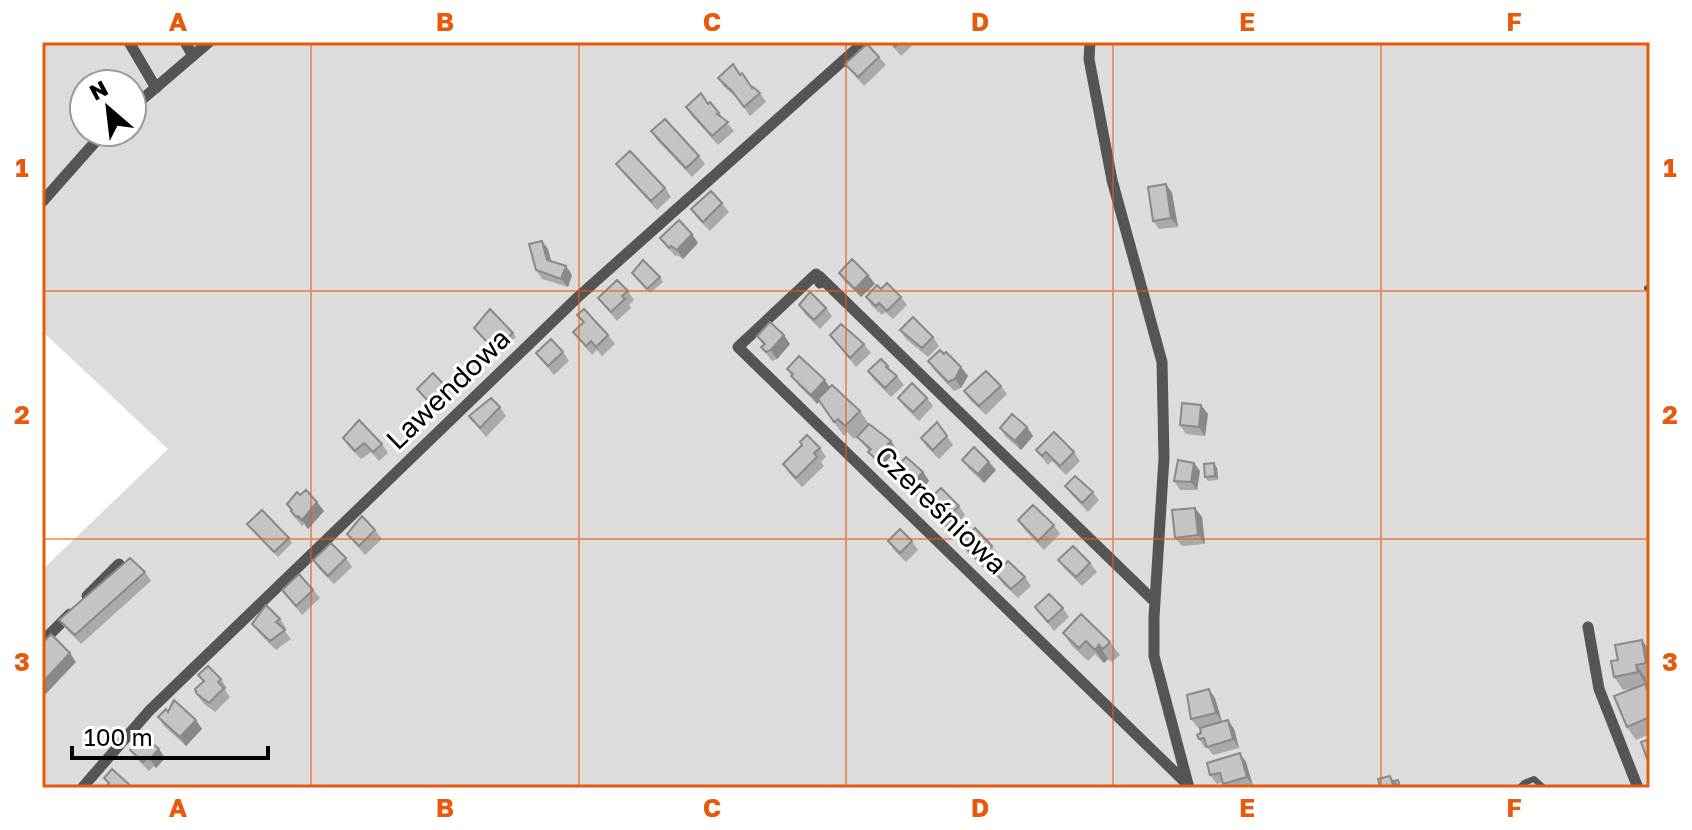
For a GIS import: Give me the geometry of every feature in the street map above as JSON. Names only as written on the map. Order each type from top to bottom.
[{"type":"street","points":[[129,42],[156,88]]},
{"type":"street","points":[[185,42],[193,56]]},
{"type":"street","points":[[148,95],[209,42]]},
{"type":"street","name":"Lawendowa","points":[[82,788],[149,711],[578,297],[864,42]]},
{"type":"street","name":"Czereśniowa","points":[[1090,42],[1089,59],[1112,180],[1162,362],[1164,458],[1154,601],[1154,656],[1188,786]]},
{"type":"street","points":[[42,202],[90,148]]},
{"type":"street","name":"Czereśniowa","points":[[1154,601],[818,278],[738,347],[1188,786]]},
{"type":"street","points":[[42,642],[119,564]]},
{"type":"street","points":[[1588,627],[1599,689],[1638,788]]},
{"type":"lane","points":[[1519,788],[1534,779],[1544,788]]},
{"type":"shaded area","points":[[42,42],[1650,42],[1650,788],[42,788],[42,570],[168,449],[42,331]]},
{"type":"building","points":[[867,44],[879,57],[858,77],[845,64]]},
{"type":"building","points":[[733,64],[752,88],[760,93],[744,107],[718,78]]},
{"type":"building","points":[[701,93],[717,114],[728,122],[712,136],[686,107]]},
{"type":"building","points":[[665,119],[699,156],[686,168],[651,131]]},
{"type":"building","points":[[630,151],[665,188],[651,201],[616,164]]},
{"type":"building","points":[[1166,184],[1171,218],[1153,221],[1148,187]]},
{"type":"building","points":[[711,191],[722,203],[703,222],[691,209]]},
{"type":"building","points":[[679,220],[692,234],[677,250],[671,246],[669,248],[660,238]]},
{"type":"building","points":[[542,241],[547,260],[566,266],[561,279],[536,270],[529,244]]},
{"type":"building","points":[[852,259],[868,275],[855,289],[839,273]]},
{"type":"building","points":[[643,260],[660,277],[647,289],[632,273]]},
{"type":"building","points":[[617,280],[628,291],[622,296],[625,299],[611,312],[598,298]]},
{"type":"building","points":[[887,283],[901,297],[887,311],[866,297],[877,285],[881,289]]},
{"type":"building","points":[[810,292],[826,308],[814,320],[799,305]]},
{"type":"building","points":[[490,309],[513,333],[503,342],[498,336],[489,344],[474,328]]},
{"type":"building","points":[[584,309],[608,335],[596,347],[591,341],[586,346],[573,332],[584,322],[577,315]]},
{"type":"building","points":[[913,317],[933,337],[922,348],[900,330]]},
{"type":"building","points":[[770,322],[784,335],[766,352],[761,347],[765,344],[757,336]]},
{"type":"building","points":[[841,324],[864,344],[850,358],[830,335]]},
{"type":"building","points":[[551,339],[563,352],[548,366],[536,353]]},
{"type":"building","points":[[940,350],[961,367],[955,379],[948,382],[928,361]]},
{"type":"building","points":[[799,356],[825,380],[811,395],[787,369]]},
{"type":"building","points":[[881,359],[897,376],[885,388],[868,371]]},
{"type":"building","points":[[986,371],[1001,386],[979,406],[964,391]]},
{"type":"building","points":[[433,373],[446,387],[428,401],[417,389]]},
{"type":"building","points":[[912,383],[927,398],[913,412],[898,398]]},
{"type":"building","points":[[832,385],[860,411],[845,426],[838,419],[834,422],[818,399]]},
{"type":"building","points":[[491,398],[500,407],[480,428],[469,416]]},
{"type":"building","points":[[1182,403],[1201,405],[1199,427],[1180,425]]},
{"type":"building","points":[[1012,414],[1027,427],[1015,441],[1000,428]]},
{"type":"building","points":[[359,420],[382,444],[373,452],[364,443],[355,451],[343,438]]},
{"type":"building","points":[[937,422],[947,436],[933,450],[921,438]]},
{"type":"building","points":[[869,424],[891,441],[875,458],[868,452],[871,449],[857,437]]},
{"type":"building","points":[[1054,432],[1074,452],[1060,466],[1046,452],[1042,456],[1036,450]]},
{"type":"building","points":[[807,435],[820,448],[814,453],[817,457],[796,478],[783,464],[802,445],[800,442]]},
{"type":"building","points":[[974,447],[989,462],[978,474],[962,460]]},
{"type":"building","points":[[906,457],[923,472],[909,487],[893,471]]},
{"type":"building","points":[[1178,460],[1194,463],[1191,482],[1174,481]]},
{"type":"building","points":[[1214,463],[1215,476],[1205,477],[1204,464]]},
{"type":"building","points":[[1075,476],[1093,492],[1082,503],[1065,486]]},
{"type":"building","points":[[941,488],[959,506],[943,522],[925,503]]},
{"type":"building","points":[[306,490],[317,502],[302,520],[287,504],[297,492],[300,495]]},
{"type":"building","points":[[1033,505],[1054,525],[1038,541],[1018,520]]},
{"type":"building","points":[[1195,508],[1198,535],[1175,538],[1172,510]]},
{"type":"building","points":[[262,510],[289,538],[274,552],[247,524]]},
{"type":"building","points":[[362,516],[375,530],[359,546],[347,534]]},
{"type":"building","points":[[975,528],[992,546],[977,559],[960,542]]},
{"type":"building","points":[[900,529],[912,541],[900,553],[888,541]]},
{"type":"building","points":[[331,543],[346,558],[328,576],[313,560]]},
{"type":"building","points":[[1073,546],[1090,563],[1076,577],[1058,560]]},
{"type":"building","points":[[130,558],[145,572],[75,635],[59,620]]},
{"type":"building","points":[[1008,561],[1025,577],[1011,589],[996,574]]},
{"type":"building","points":[[299,574],[313,590],[296,606],[282,590]]},
{"type":"building","points":[[1049,594],[1063,608],[1048,622],[1035,607]]},
{"type":"building","points":[[266,605],[280,619],[276,622],[285,630],[270,641],[252,624]]},
{"type":"building","points":[[1081,614],[1110,642],[1103,649],[1099,645],[1095,650],[1086,641],[1079,648],[1063,633]]},
{"type":"building","points":[[51,634],[70,653],[42,683],[42,644]]},
{"type":"building","points":[[1642,640],[1646,663],[1636,665],[1638,672],[1614,677],[1611,661],[1618,660],[1615,645]]},
{"type":"building","points":[[208,666],[221,679],[218,682],[224,688],[209,703],[195,689],[204,681],[198,675]]},
{"type":"building","points":[[1645,684],[1650,697],[1650,717],[1627,727],[1614,696]]},
{"type":"building","points":[[1209,689],[1216,713],[1191,719],[1187,695]]},
{"type":"building","points":[[174,700],[196,720],[180,737],[158,717],[166,709],[168,712]]},
{"type":"building","points":[[1228,720],[1233,739],[1207,747],[1204,738],[1199,739],[1200,728]]},
{"type":"building","points":[[142,734],[159,749],[143,762],[130,750]]},
{"type":"building","points":[[1650,739],[1650,767],[1641,742]]},
{"type":"building","points":[[1240,753],[1247,777],[1223,784],[1220,773],[1210,775],[1207,763]]},
{"type":"building","points":[[112,769],[133,788],[105,788],[109,783],[104,778]]},
{"type":"building","points":[[1390,776],[1394,788],[1378,788],[1378,779]]}]
